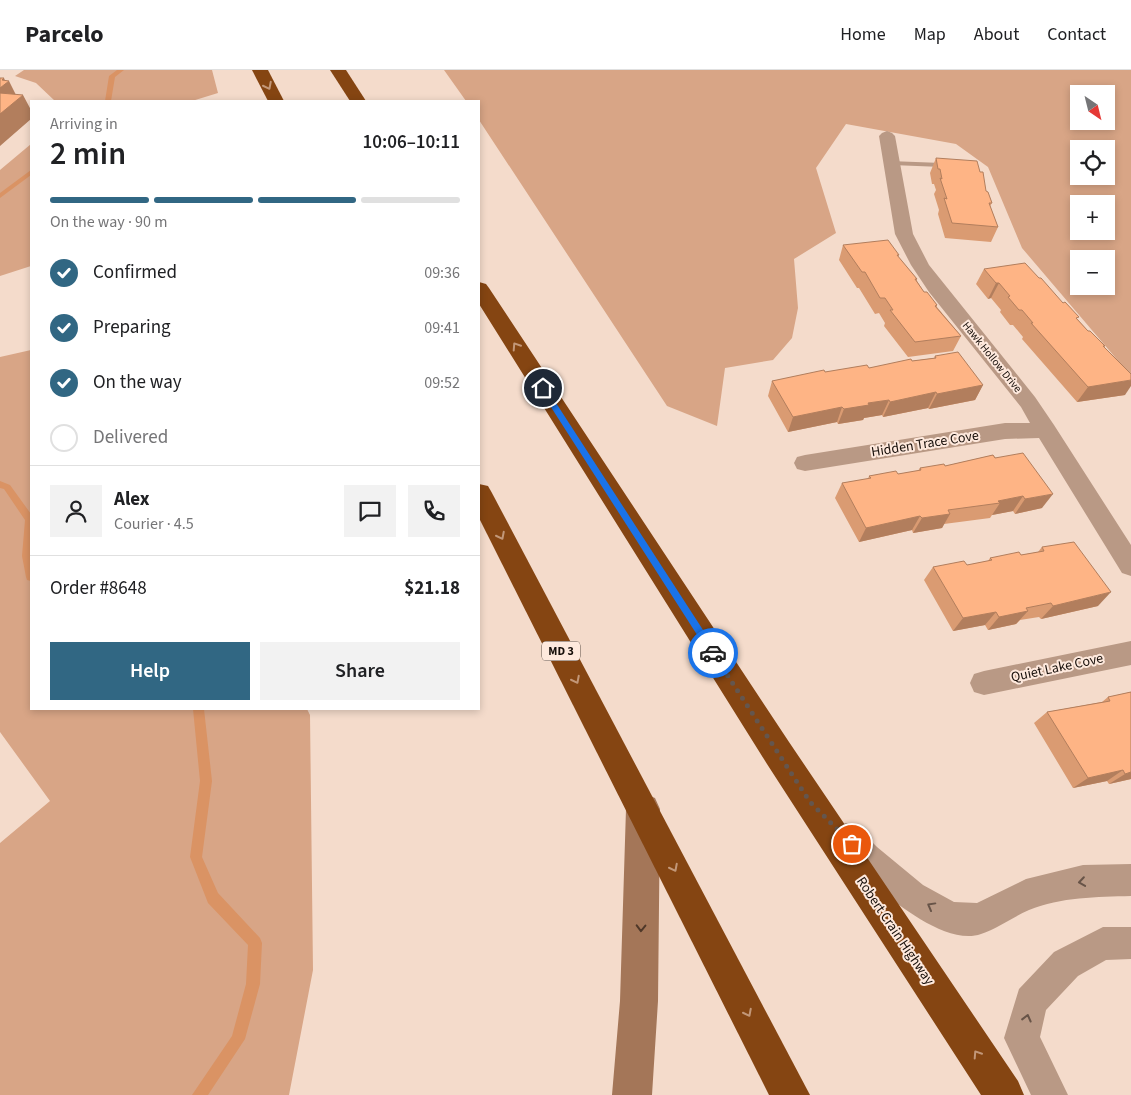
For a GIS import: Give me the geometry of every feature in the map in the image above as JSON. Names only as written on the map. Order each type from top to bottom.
[{"type":"highway","points":[[260,70],[275,100]]},
{"type":"highway","points":[[331,70],[356,97]]},
{"type":"highway","points":[[338,70],[356,97]]},
{"type":"highway","name":"Robert Crain Highway","points":[[480,290],[810,802],[1004,1095]]},
{"type":"highway","name":"MD 3","points":[[480,495],[790,1095]]},
{"type":"street","name":"Hawk Hollow Drive","points":[[887,136],[904,234],[911,248],[936,288],[1028,402],[1131,566]]},
{"type":"street","name":"Hidden Trace Cove","points":[[805,463],[1005,432],[1046,430]]},
{"type":"street","name":"Quiet Lake Cove","points":[[984,684],[1131,653]]},
{"type":"street","points":[[810,802],[866,858],[912,896],[951,918],[979,919],[1026,894],[1083,882],[1131,880]]},
{"type":"street","points":[[632,1095],[639,1001],[643,810]]},
{"type":"street","points":[[1050,1095],[1022,1038],[1031,1001],[1066,964],[1103,944],[1131,943]]},
{"type":"lane","points":[[892,163],[942,165]]},
{"type":"shaded area","points":[[24,70],[212,70],[218,93],[195,100],[54,100],[36,83],[15,76]]},
{"type":"shaded area","points":[[444,70],[1131,70],[1131,376],[1022,248],[988,167],[956,144],[846,124],[816,168],[836,233],[794,259],[798,308],[792,338],[773,360],[725,368],[717,426],[667,406],[480,122],[480,100],[465,100]]},
{"type":"shaded area","points":[[30,145],[30,266],[0,276],[0,170]]},
{"type":"shaded area","points":[[30,350],[30,710],[308,710],[310,715],[313,970],[289,1095],[0,1095],[0,843],[50,801],[0,732],[0,357]]},
{"type":"building","points":[[0,78],[9,81],[0,88]]},
{"type":"building","points":[[0,93],[23,95],[0,114]]},
{"type":"building","points":[[936,158],[977,161],[980,172],[983,172],[986,191],[992,203],[989,203],[998,227],[952,223],[944,198],[947,199]]},
{"type":"building","points":[[888,240],[899,255],[897,255],[917,279],[915,279],[924,292],[927,292],[937,305],[935,306],[961,336],[915,342],[890,310],[893,310],[885,298],[880,298],[865,272],[862,272],[843,245]]},
{"type":"building","points":[[1025,263],[1063,303],[1065,302],[1079,317],[1076,318],[1131,374],[1131,380],[1088,387],[1031,323],[1033,323],[1022,310],[1019,310],[999,283],[996,283],[984,269]]},
{"type":"building","points":[[958,352],[983,385],[937,394],[936,392],[890,402],[889,400],[868,403],[869,405],[844,409],[842,407],[793,417],[772,381],[824,370],[825,372],[867,365],[869,368],[911,359],[912,361],[936,358],[935,356]]},
{"type":"building","points":[[1023,453],[1053,494],[1025,499],[1023,496],[998,501],[1000,503],[948,510],[950,514],[922,518],[920,516],[866,528],[842,483],[896,471],[898,474],[921,470],[920,468],[944,464],[945,466],[993,455],[995,458]]},
{"type":"building","points":[[1074,542],[1111,592],[1053,606],[1051,603],[1026,608],[1028,611],[999,617],[996,612],[963,618],[933,567],[964,561],[967,565],[1019,552],[1021,555],[1044,551],[1042,547]]},
{"type":"building","points":[[1131,692],[1131,772],[1125,774],[1123,770],[1088,778],[1047,712],[1110,701],[1108,697]]},
{"type":"waterway","points":[[108,100],[112,76],[121,70]]},
{"type":"waterway","points":[[0,196],[30,173]]},
{"type":"waterway","points":[[0,484],[7,487],[30,519]]},
{"type":"waterway","points":[[30,519],[27,556],[30,572]]},
{"type":"waterway","points":[[198,710],[206,781],[196,857],[213,898],[255,943],[253,984],[238,1039],[199,1095]]},
{"type":"way so far","points":[[713,653],[810,802],[852,844]]},
{"type":"route","points":[[543,388],[713,653]]}]
